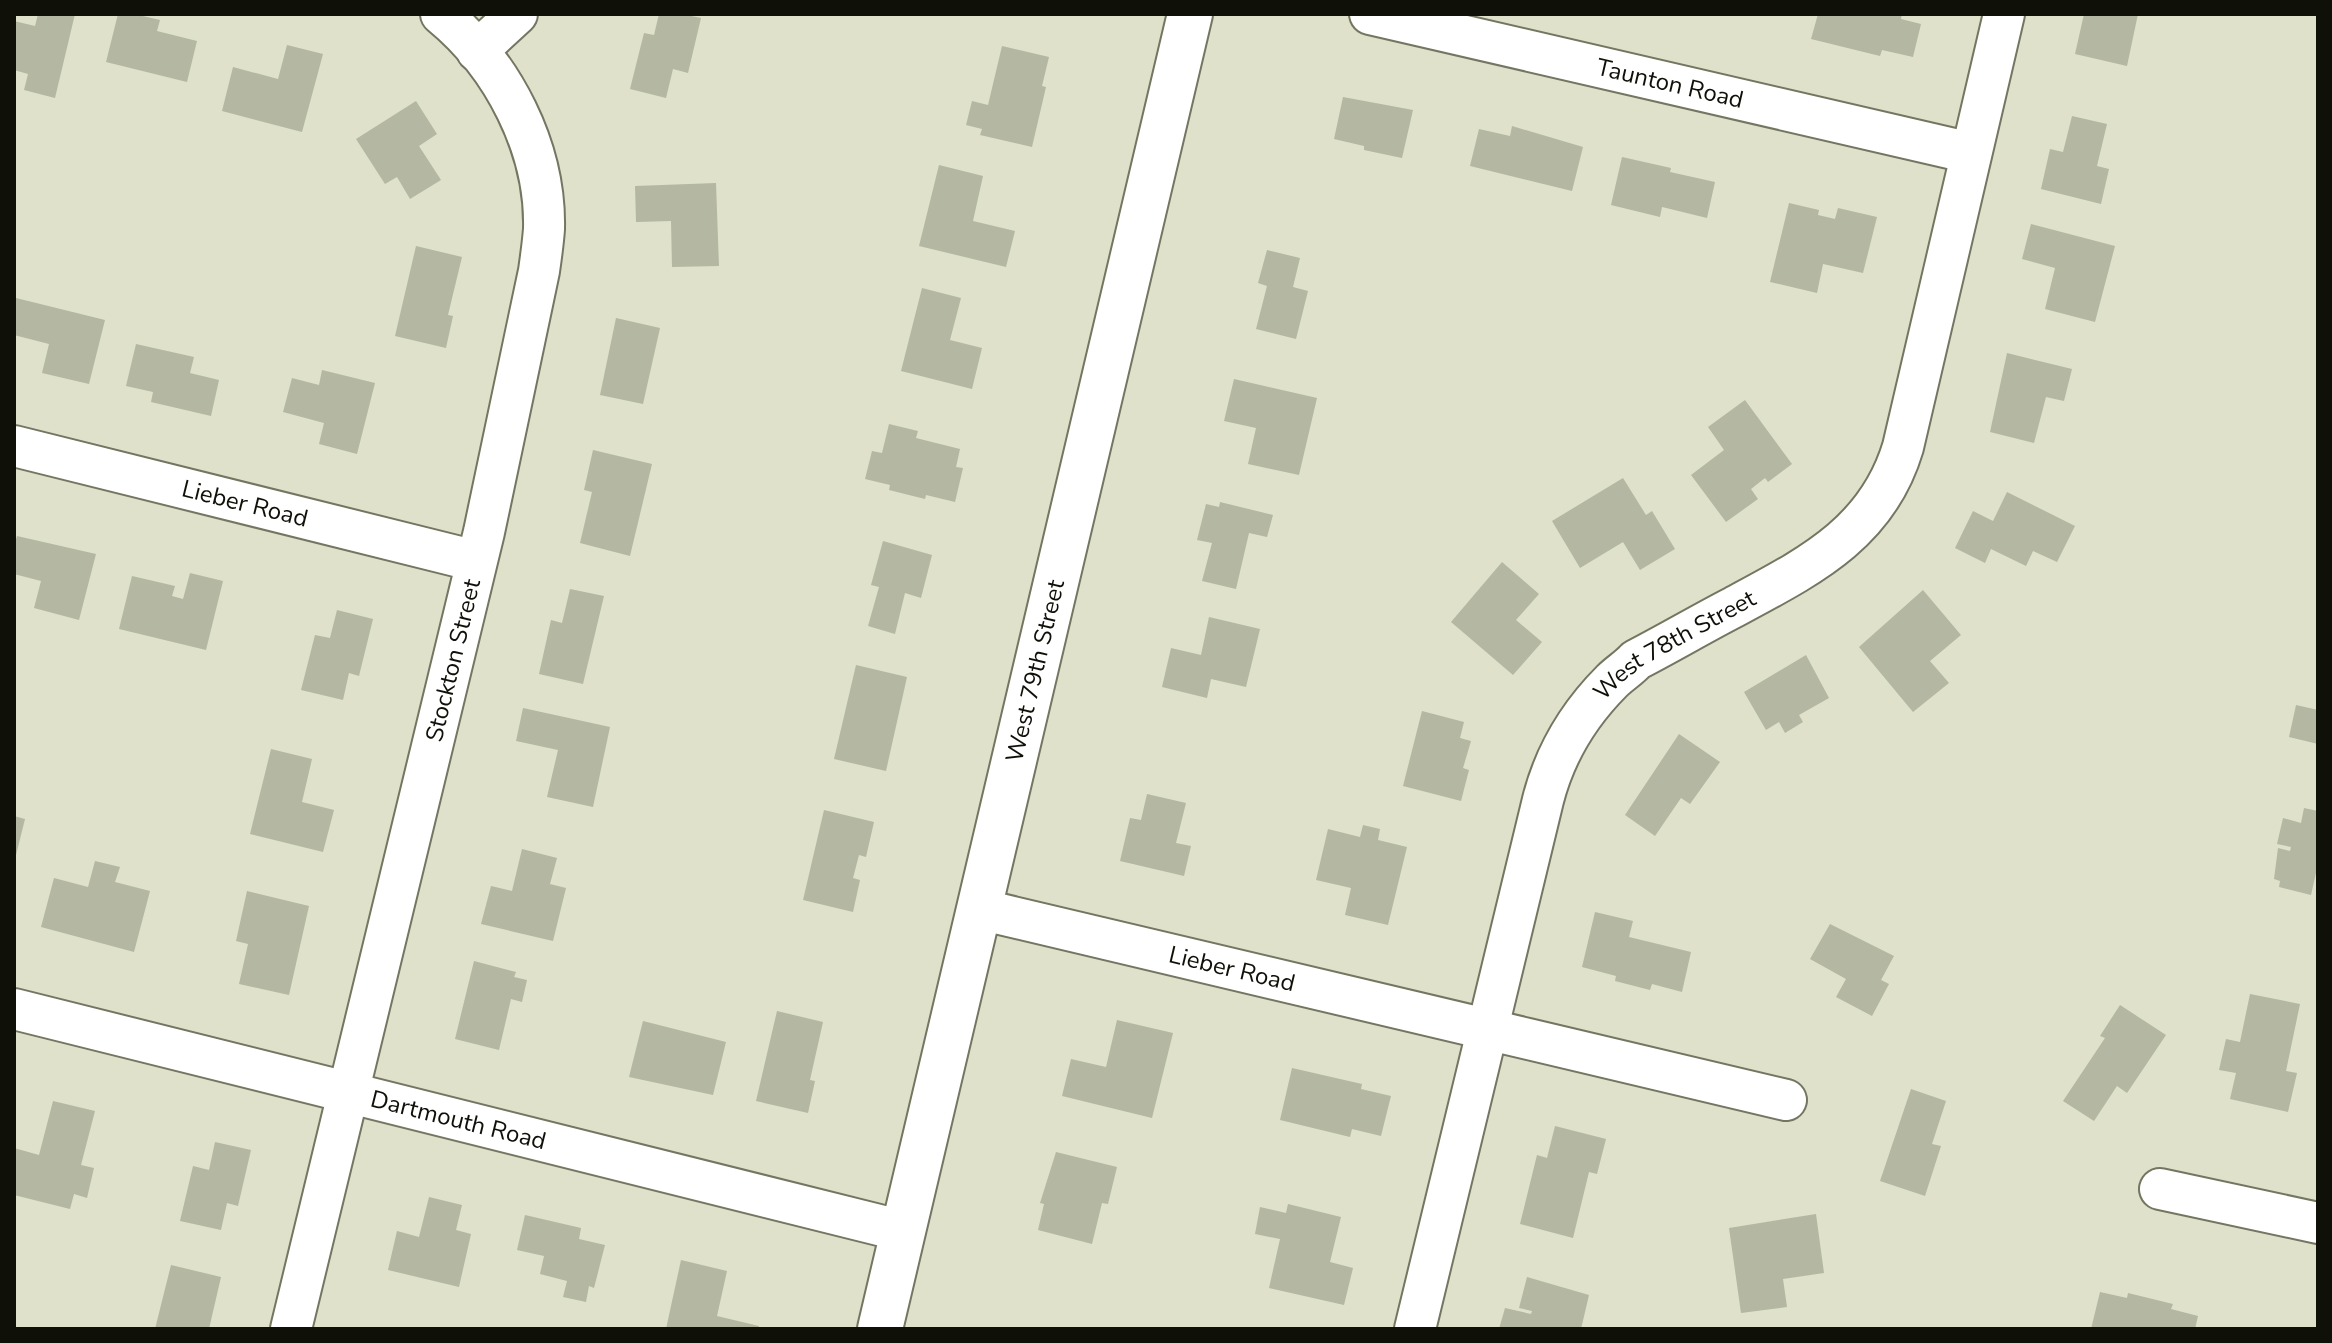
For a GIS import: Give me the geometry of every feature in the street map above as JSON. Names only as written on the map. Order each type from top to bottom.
[{"type":"main road","name":"West 79th Street","points":[[880,1329],[1190,14]]},
{"type":"street","points":[[441,14],[477,51],[517,14]]},
{"type":"street","name":"Taunton Road","points":[[1370,14],[1971,153]]},
{"type":"street","name":"West 78th Street","points":[[1415,1329],[1550,772],[1562,746],[1586,709],[1615,678],[1636,660],[1826,556],[1868,513],[1892,475],[1903,447],[2004,14]]},
{"type":"street","name":"Stockton Street","points":[[291,1329],[476,561],[539,271],[544,228],[537,169],[524,127],[504,87],[477,51]]},
{"type":"street","name":"Lieber Road","points":[[14,446],[476,561]]},
{"type":"street","name":"Lieber Road","points":[[979,909],[1786,1100]]},
{"type":"street","name":"Dartmouth Road","points":[[14,1009],[903,1231]]},
{"type":"street","points":[[2160,1189],[2318,1223]]},
{"type":"building","points":[[38,14],[75,14],[55,98],[24,90],[28,74],[14,70],[14,21],[35,26]]},
{"type":"building","points":[[118,14],[160,20],[157,31],[197,41],[187,82],[106,62]]},
{"type":"building","points":[[659,14],[701,18],[688,73],[673,69],[666,98],[630,89],[644,33],[654,35]]},
{"type":"building","points":[[1818,14],[1902,14],[1901,19],[1921,24],[1913,57],[1882,50],[1880,56],[1811,39]]},
{"type":"building","points":[[2084,14],[2138,14],[2127,66],[2075,54]]},
{"type":"building","points":[[287,45],[323,54],[302,132],[222,111],[233,67],[278,79]]},
{"type":"building","points":[[1002,46],[1049,57],[1042,86],[1046,87],[1032,147],[980,135],[982,129],[966,125],[972,101],[988,105]]},
{"type":"building","points":[[1343,97],[1413,110],[1402,158],[1364,150],[1364,146],[1334,139]]},
{"type":"building","points":[[416,101],[437,134],[419,146],[441,180],[410,199],[397,177],[385,184],[356,139]]},
{"type":"building","points":[[2072,116],[2107,124],[2097,166],[2109,169],[2101,204],[2041,189],[2050,149],[2063,152]]},
{"type":"building","points":[[1512,126],[1583,147],[1572,191],[1470,166],[1479,129],[1510,136]]},
{"type":"building","points":[[1622,157],[1715,182],[1707,218],[1662,207],[1660,217],[1611,205]]},
{"type":"building","points":[[939,165],[983,176],[973,221],[1015,231],[1006,267],[919,246]]},
{"type":"building","points":[[716,183],[719,266],[672,267],[671,221],[636,222],[635,186]]},
{"type":"building","points":[[1789,203],[1819,210],[1818,215],[1835,219],[1838,208],[1877,217],[1863,273],[1823,264],[1817,293],[1770,282]]},
{"type":"building","points":[[2031,224],[2115,246],[2095,322],[2045,309],[2055,268],[2022,259]]},
{"type":"building","points":[[416,246],[462,257],[448,315],[453,316],[446,348],[395,336]]},
{"type":"building","points":[[1267,250],[1300,258],[1293,287],[1308,291],[1296,339],[1256,329],[1267,286],[1258,283]]},
{"type":"building","points":[[922,288],[961,298],[950,340],[982,348],[972,389],[901,371]]},
{"type":"building","points":[[16,298],[105,320],[89,384],[42,373],[49,344],[14,335]]},
{"type":"building","points":[[616,318],[660,328],[643,404],[600,395]]},
{"type":"building","points":[[136,344],[194,357],[190,373],[219,380],[211,416],[151,402],[153,392],[126,386]]},
{"type":"building","points":[[2007,353],[2072,369],[2064,401],[2046,397],[2034,443],[1990,432]]},
{"type":"building","points":[[322,370],[375,383],[357,454],[319,444],[324,423],[283,412],[292,378],[319,385]]},
{"type":"building","points":[[1234,379],[1317,398],[1299,475],[1248,464],[1256,428],[1224,421]]},
{"type":"building","points":[[1745,400],[1792,464],[1768,482],[1765,478],[1751,489],[1758,499],[1726,522],[1691,475],[1724,450],[1708,427]]},
{"type":"building","points":[[889,424],[918,431],[916,438],[960,449],[956,467],[963,468],[955,502],[926,495],[925,499],[889,490],[890,485],[865,479],[872,451],[882,453]]},
{"type":"building","points":[[593,450],[652,464],[630,556],[580,543],[592,492],[584,490]]},
{"type":"building","points":[[1623,478],[1646,515],[1652,511],[1675,549],[1640,570],[1623,542],[1580,568],[1552,521]]},
{"type":"building","points":[[2007,492],[2075,526],[2057,562],[2033,551],[2026,566],[1991,549],[1985,563],[1955,548],[1973,511],[1993,521]]},
{"type":"building","points":[[1220,502],[1273,515],[1267,537],[1249,533],[1236,589],[1202,581],[1212,543],[1197,540],[1206,504],[1219,507]]},
{"type":"building","points":[[17,536],[96,554],[79,620],[34,608],[41,581],[14,574]]},
{"type":"building","points":[[883,541],[932,555],[921,598],[905,593],[895,634],[868,626],[879,587],[871,585]]},
{"type":"building","points":[[1502,562],[1539,594],[1516,620],[1542,642],[1513,675],[1451,622]]},
{"type":"building","points":[[190,573],[223,581],[206,650],[119,629],[132,576],[175,586],[172,596],[183,599]]},
{"type":"building","points":[[570,589],[604,596],[583,684],[539,674],[551,620],[562,623]]},
{"type":"building","points":[[1923,590],[1961,635],[1930,661],[1949,683],[1913,712],[1859,647]]},
{"type":"building","points":[[337,610],[373,619],[359,676],[349,673],[343,700],[301,690],[315,635],[330,638]]},
{"type":"building","points":[[1209,617],[1260,629],[1246,687],[1211,679],[1207,698],[1162,687],[1171,648],[1201,655]]},
{"type":"building","points":[[1806,655],[1829,698],[1799,715],[1803,722],[1785,733],[1779,722],[1766,730],[1744,692]]},
{"type":"building","points":[[856,665],[907,677],[886,771],[834,759]]},
{"type":"building","points":[[2296,705],[2318,710],[2318,744],[2289,737]]},
{"type":"building","points":[[523,708],[610,727],[593,807],[547,797],[558,750],[516,741]]},
{"type":"building","points":[[1422,711],[1464,722],[1460,738],[1471,741],[1463,768],[1469,770],[1461,801],[1403,786]]},
{"type":"building","points":[[1679,734],[1720,762],[1690,804],[1681,798],[1655,836],[1625,815]]},
{"type":"building","points":[[271,749],[312,759],[302,802],[334,810],[323,852],[250,834]]},
{"type":"building","points":[[1147,794],[1186,803],[1176,843],[1191,846],[1184,876],[1120,861],[1130,818],[1141,820]]},
{"type":"building","points":[[2304,808],[2318,811],[2318,864],[2311,895],[2279,887],[2280,881],[2274,879],[2278,848],[2290,851],[2291,847],[2277,844],[2283,818],[2301,823]]},
{"type":"building","points":[[824,810],[874,822],[866,857],[859,855],[853,878],[860,880],[853,912],[803,900]]},
{"type":"building","points":[[14,816],[25,819],[15,859],[14,859]]},
{"type":"building","points":[[1363,825],[1380,829],[1378,840],[1407,847],[1388,925],[1345,915],[1351,888],[1316,880],[1328,829],[1360,837]]},
{"type":"building","points":[[522,849],[557,858],[550,884],[566,888],[553,941],[481,924],[491,886],[512,891]]},
{"type":"building","points":[[95,861],[120,867],[115,882],[150,891],[134,952],[41,927],[54,878],[88,887]]},
{"type":"building","points":[[247,891],[309,906],[289,995],[239,984],[248,944],[236,941]]},
{"type":"building","points":[[1595,912],[1633,921],[1629,937],[1691,952],[1682,992],[1652,984],[1650,990],[1615,981],[1616,976],[1582,967]]},
{"type":"building","points":[[1830,924],[1894,956],[1881,980],[1889,984],[1872,1016],[1836,997],[1846,979],[1810,959]]},
{"type":"building","points":[[474,961],[516,972],[514,977],[527,980],[522,1002],[511,999],[499,1050],[455,1039]]},
{"type":"building","points":[[2250,994],[2300,1004],[2286,1071],[2297,1073],[2288,1112],[2230,1099],[2236,1073],[2219,1070],[2226,1039],[2240,1042]]},
{"type":"building","points":[[2120,1005],[2166,1035],[2127,1093],[2117,1086],[2094,1121],[2063,1101],[2105,1038],[2100,1036]]},
{"type":"building","points":[[777,1011],[823,1022],[810,1080],[815,1081],[808,1113],[756,1101]]},
{"type":"building","points":[[1117,1020],[1173,1033],[1152,1118],[1062,1096],[1071,1059],[1106,1067]]},
{"type":"building","points":[[643,1021],[726,1042],[713,1095],[629,1077]]},
{"type":"building","points":[[1292,1068],[1362,1084],[1361,1089],[1391,1096],[1381,1136],[1352,1129],[1350,1137],[1280,1120]]},
{"type":"building","points":[[1911,1089],[1946,1101],[1932,1144],[1941,1146],[1925,1196],[1880,1181]]},
{"type":"building","points":[[53,1101],[95,1111],[81,1165],[94,1168],[87,1198],[74,1194],[70,1209],[14,1195],[14,1148],[39,1155]]},
{"type":"building","points":[[1555,1126],[1606,1139],[1597,1174],[1589,1172],[1573,1238],[1520,1224],[1537,1155],[1547,1158]]},
{"type":"building","points":[[215,1142],[251,1150],[238,1206],[227,1203],[221,1230],[180,1221],[193,1166],[209,1170]]},
{"type":"building","points":[[1056,1152],[1117,1167],[1108,1204],[1102,1203],[1092,1244],[1038,1230],[1044,1204],[1040,1203]]},
{"type":"building","points":[[429,1197],[462,1205],[456,1230],[471,1234],[459,1287],[388,1270],[397,1231],[419,1237]]},
{"type":"building","points":[[1288,1204],[1341,1217],[1330,1262],[1353,1268],[1344,1305],[1269,1288],[1280,1239],[1255,1234],[1260,1207],[1286,1213]]},
{"type":"building","points":[[1816,1214],[1824,1273],[1783,1279],[1787,1307],[1741,1313],[1729,1228]]},
{"type":"building","points":[[525,1215],[581,1228],[579,1239],[605,1245],[594,1288],[589,1286],[586,1302],[563,1297],[567,1281],[540,1274],[544,1256],[517,1250]]},
{"type":"building","points":[[681,1260],[727,1271],[717,1316],[759,1326],[758,1329],[666,1329]]},
{"type":"building","points":[[171,1265],[221,1277],[209,1329],[155,1329]]},
{"type":"building","points":[[1527,1277],[1589,1295],[1581,1329],[1499,1329],[1505,1308],[1531,1314],[1532,1311],[1519,1308]]},
{"type":"building","points":[[2100,1292],[2127,1298],[2128,1293],[2173,1304],[2171,1309],[2198,1316],[2195,1329],[2091,1329]]}]
